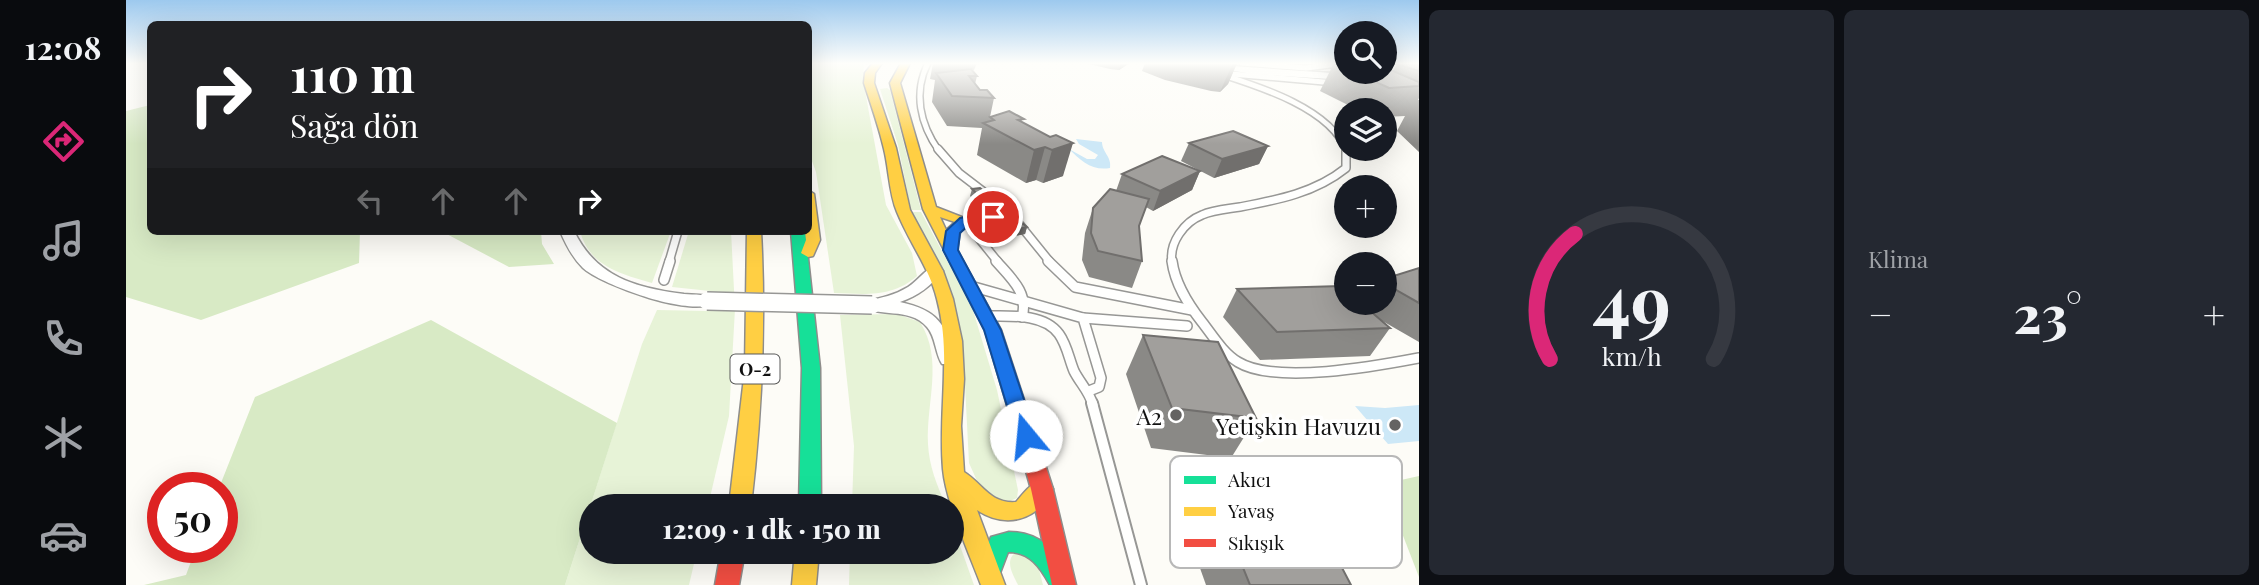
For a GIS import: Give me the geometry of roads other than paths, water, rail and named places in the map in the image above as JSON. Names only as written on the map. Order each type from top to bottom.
[{"type":"main road","points":[[877,90],[903,210],[935,271],[945,299],[953,341],[955,379],[951,426],[954,472],[972,531],[991,579]]},
{"type":"main road","points":[[902,90],[930,209],[986,316],[1042,489],[1063,585]]},
{"type":"main road","points":[[930,209],[965,221]]},
{"type":"main road","points":[[950,250],[953,231],[965,221]]},
{"type":"main road","points":[[803,269],[813,240],[812,231]]},
{"type":"main road","name":"O-2","points":[[741,494],[754,387],[757,288],[754,235]]},
{"type":"main road","points":[[799,235],[812,380],[810,494]]},
{"type":"main road","points":[[954,472],[982,504],[1005,513],[1029,507],[1042,489]]},
{"type":"main road","points":[[991,579],[999,544],[1009,540],[1023,541],[1036,547],[1046,558],[1063,585]]},
{"type":"main road","points":[[727,585],[731,564]]},
{"type":"main road","points":[[804,585],[806,564]]},
{"type":"street","points":[[568,235],[583,262],[608,278],[656,296],[707,301],[872,304],[912,310],[929,319],[940,334],[955,379]]},
{"type":"street","points":[[872,304],[905,297],[918,289],[935,271]]},
{"type":"lane","points":[[917,90],[924,123],[953,169],[1002,207]]},
{"type":"lane","points":[[1262,90],[1286,100],[1332,129],[1346,148],[1346,168],[1339,176],[1307,191],[1200,215],[1185,224],[1176,237],[1171,260],[1175,284],[1231,359],[1247,367],[1306,372],[1373,367],[1419,358]]},
{"type":"lane","points":[[1009,214],[1041,248],[1064,281],[1075,287],[1192,310]]},
{"type":"lane","points":[[993,217],[965,221],[979,243],[1018,287],[1025,302],[1022,317]]},
{"type":"lane","points":[[664,280],[677,235]]},
{"type":"lane","points":[[971,286],[1083,318],[1187,326]]},
{"type":"lane","points":[[986,316],[1022,317],[1054,326],[1063,340],[1070,367],[1089,391],[1142,585]]},
{"type":"lane","points":[[1083,318],[1101,378],[1099,387],[1089,391]]},
{"type":"water","points":[[1076,139],[1102,142],[1110,168],[1092,166],[1078,157],[1069,149],[1087,159],[1095,159],[1098,155],[1079,144]]},
{"type":"water","name":"Yetişkin Havuzu","points":[[1419,405],[1419,441],[1388,444],[1355,406],[1385,408]]},
{"type":"place","name":"A2","points":[[1176,415]]},
{"type":"place","name":"Yetişkin Havuzu","points":[[1395,425]]}]
